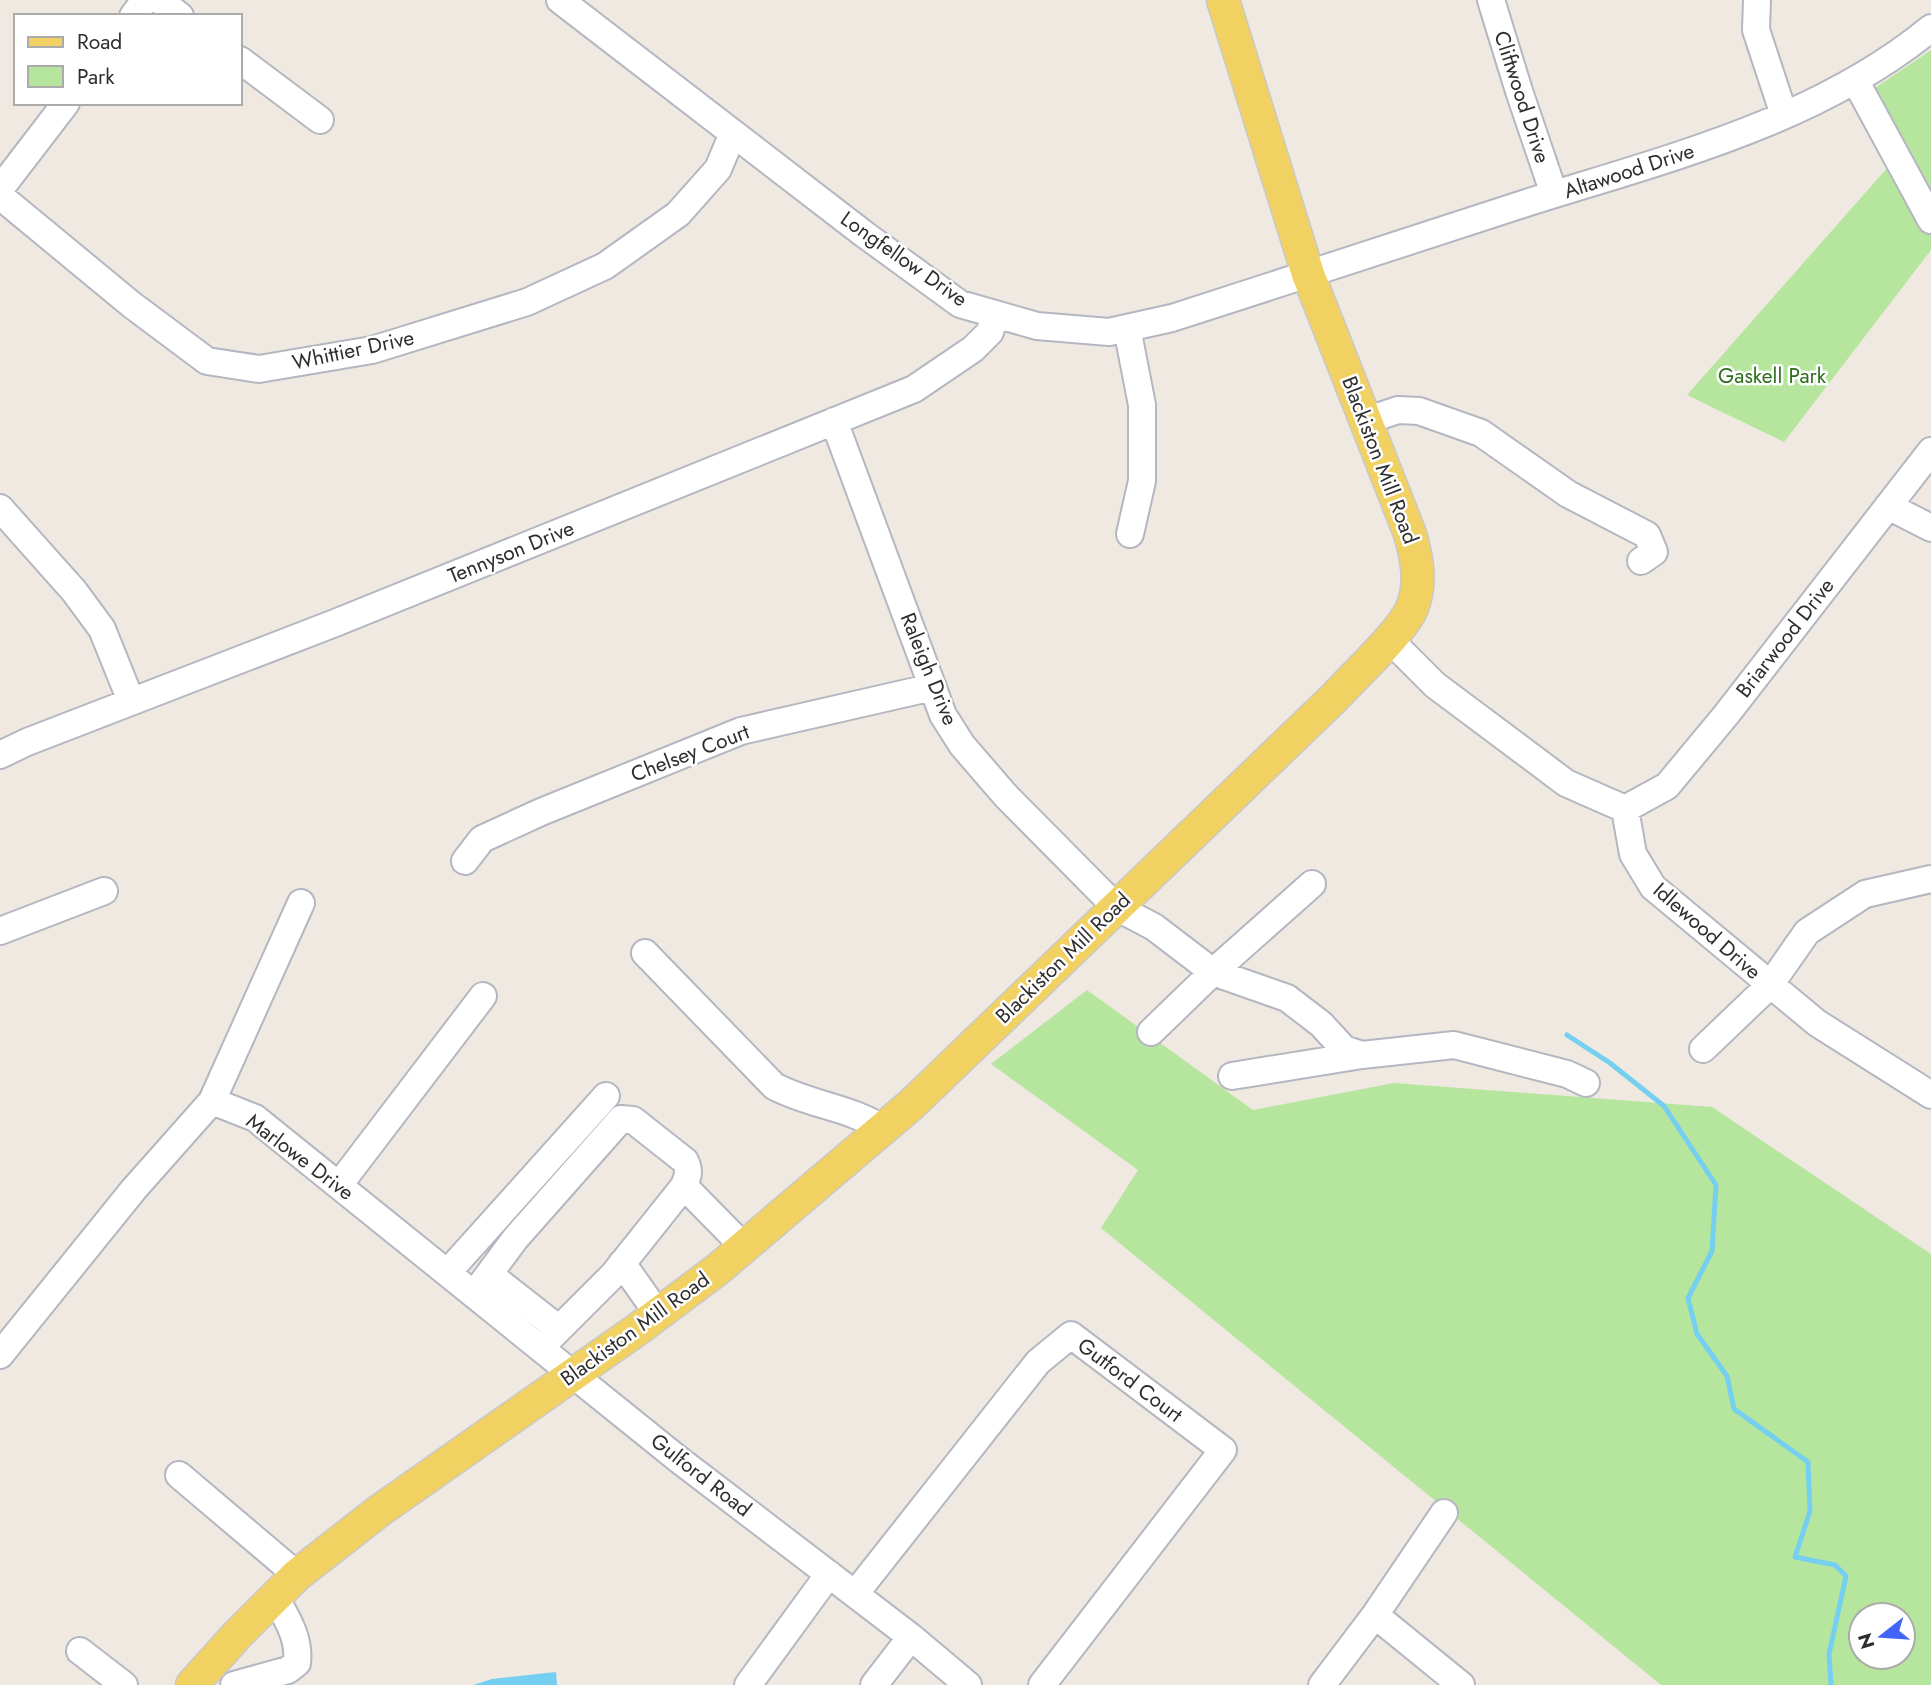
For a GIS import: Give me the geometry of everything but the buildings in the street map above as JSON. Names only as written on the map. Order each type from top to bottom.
[{"type":"main road","name":"Blackiston Mill Road","points":[[200,1682],[237,1635],[297,1575],[379,1511],[658,1314],[744,1247],[883,1129],[1334,698],[1411,611],[1416,592],[1418,562],[1410,534],[1308,274],[1223,0]]},
{"type":"street","points":[[159,0],[177,14]]},
{"type":"street","name":"Longfellow Drive","points":[[559,0],[864,234],[960,304],[1037,326],[1109,332],[1171,317],[1308,274]]},
{"type":"street","name":"Cliftwood Drive","points":[[1491,0],[1554,194]]},
{"type":"street","points":[[1757,0],[1756,30],[1784,115]]},
{"type":"street","name":"Altawood Drive","points":[[1308,274],[1761,127],[1855,80],[1904,50],[1931,28]]},
{"type":"street","points":[[242,62],[320,120]]},
{"type":"street","points":[[1855,80],[1931,220]]},
{"type":"street","points":[[0,189],[64,105]]},
{"type":"street","name":"Whittier Drive","points":[[0,196],[132,305],[207,361],[260,369],[373,350],[527,302],[605,266],[678,214],[718,169],[733,133]]},
{"type":"street","name":"Tennyson Drive","points":[[0,755],[914,389],[974,348],[990,332],[995,314]]},
{"type":"street","points":[[1127,328],[1142,405],[1142,481],[1130,534]]},
{"type":"street","points":[[1365,421],[1398,410],[1419,411],[1481,433],[1568,494],[1647,536],[1654,552],[1641,561]]},
{"type":"street","name":"Raleigh Drive","points":[[834,421],[943,715],[962,745],[1006,796],[1116,907],[1162,933],[1213,972],[1287,998],[1321,1024],[1343,1049],[1362,1055]]},
{"type":"street","name":"Briarwood Drive","points":[[1625,809],[1667,786],[1726,715],[1931,450]]},
{"type":"street","points":[[1888,506],[1931,528]]},
{"type":"street","points":[[0,508],[74,591],[102,628],[131,701]]},
{"type":"street","points":[[1389,639],[1435,685],[1566,783],[1625,809]]},
{"type":"street","name":"Chelsey Court","points":[[465,861],[482,839],[541,812],[741,731],[933,687]]},
{"type":"street","name":"Idlewood Drive","points":[[1625,809],[1633,854],[1653,887],[1817,1023],[1931,1095]]},
{"type":"street","points":[[1703,1049],[1770,985],[1807,932],[1865,894],[1931,879]]},
{"type":"street","points":[[1151,1032],[1213,972],[1312,884]]},
{"type":"street","points":[[0,931],[104,891]]},
{"type":"street","points":[[0,1354],[134,1189],[212,1101],[301,903]]},
{"type":"street","points":[[645,953],[774,1086],[790,1095],[868,1119],[883,1129]]},
{"type":"street","points":[[339,1185],[483,996]]},
{"type":"street","points":[[1231,1076],[1362,1055],[1454,1045],[1567,1074],[1586,1083]]},
{"type":"street","points":[[448,1272],[606,1096]]},
{"type":"street","name":"Marlowe Drive","points":[[212,1101],[255,1118],[448,1272],[482,1284],[550,1338],[575,1374]]},
{"type":"street","points":[[482,1284],[514,1238],[621,1119],[633,1120],[685,1161],[689,1168],[684,1186],[622,1263],[550,1338]]},
{"type":"street","points":[[684,1186],[744,1247]]},
{"type":"street","points":[[622,1263],[658,1314]]},
{"type":"street","name":"Gutford Court","points":[[855,1594],[1038,1362],[1071,1335],[1223,1450],[1042,1685]]},
{"type":"street","name":"Gulford Road","points":[[575,1374],[678,1459],[911,1637],[968,1685]]},
{"type":"street","points":[[178,1475],[297,1575]]},
{"type":"street","points":[[1322,1685],[1375,1615],[1444,1513]]},
{"type":"street","points":[[748,1685],[829,1574]]},
{"type":"street","points":[[234,1685],[288,1670],[297,1663],[299,1650],[296,1636],[275,1597]]},
{"type":"street","points":[[1375,1615],[1461,1685]]},
{"type":"street","points":[[874,1685],[911,1637]]},
{"type":"street","points":[[80,1651],[124,1685]]},
{"type":"green space","name":"Gaskell Park","points":[[1931,50],[1931,250],[1784,442],[1687,395],[1888,167],[1853,103]]},
{"type":"green space","points":[[1087,990],[1253,1110],[1394,1083],[1712,1107],[1931,1254],[1931,1685],[1661,1685],[1101,1228],[1138,1170],[991,1064]]},
{"type":"water","points":[[556,1672],[557,1685],[473,1685],[492,1679]]},
{"type":"waterway","points":[[1567,1035],[1610,1063],[1664,1106],[1716,1185],[1712,1251],[1688,1298],[1697,1334],[1727,1376],[1734,1409],[1808,1462],[1810,1511],[1795,1557],[1835,1565],[1846,1576],[1829,1654],[1831,1685]]}]
